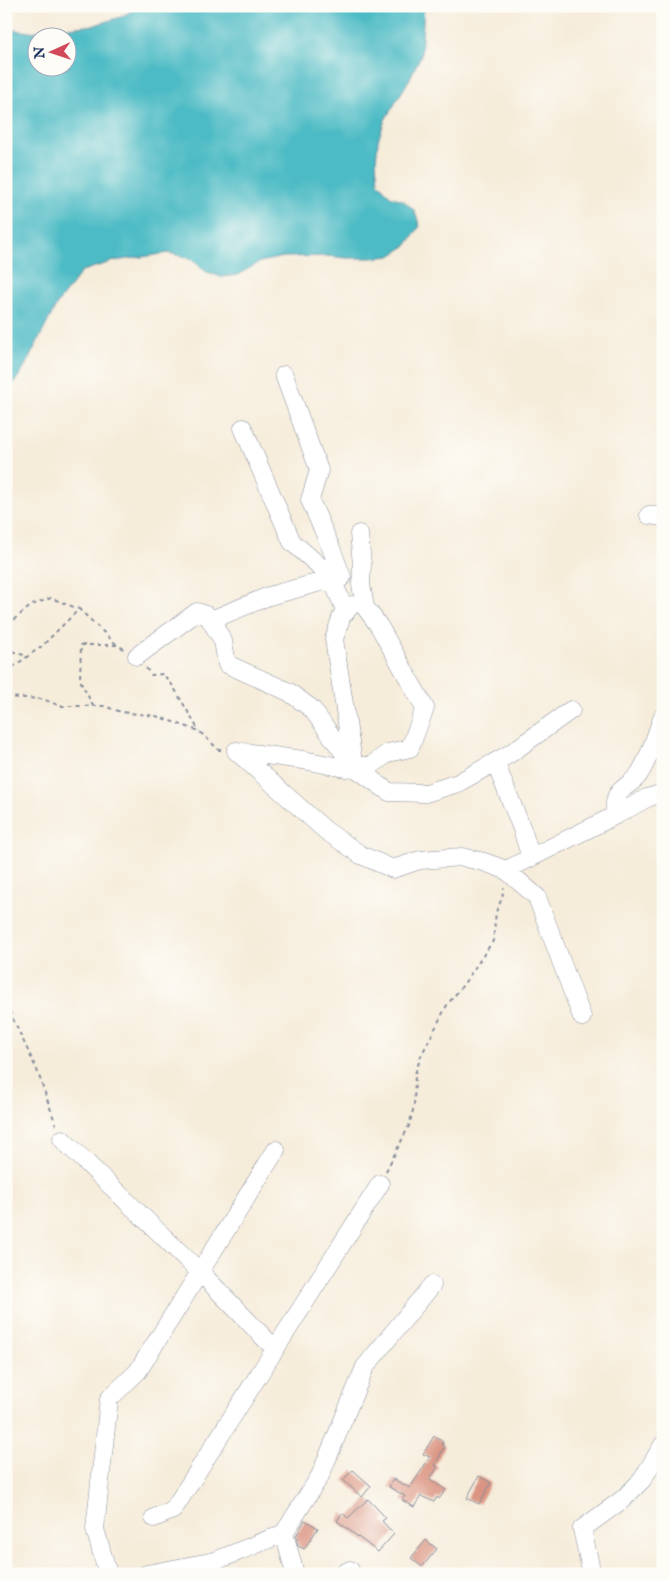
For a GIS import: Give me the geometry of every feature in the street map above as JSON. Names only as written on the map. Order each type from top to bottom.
[{"type":"street","points":[[284,375],[319,470],[310,500],[332,548],[342,577],[334,584]]},
{"type":"street","points":[[243,428],[292,542],[330,575],[346,612]]},
{"type":"street","points":[[236,751],[303,760],[344,768],[372,765],[388,754],[410,748],[425,708],[379,626],[365,607],[359,534]]},
{"type":"street","points":[[211,620],[269,596],[324,581],[334,584]]},
{"type":"street","points":[[354,767],[334,639],[342,615],[363,594]]},
{"type":"street","points":[[137,656],[197,612],[208,616],[223,641],[227,664],[289,692],[312,708],[354,767],[389,792],[426,793],[458,782],[511,753],[571,710]]},
{"type":"street","points":[[616,815],[614,805],[619,791],[640,774],[663,716]]},
{"type":"street","points":[[236,751],[324,830],[361,855],[394,869],[420,860],[462,857],[506,870],[537,897],[582,1017]]},
{"type":"street","points":[[496,762],[531,858]]},
{"type":"street","points":[[506,870],[648,798],[663,793]]},
{"type":"street","points":[[62,1139],[200,1272],[275,1349]]},
{"type":"street","points":[[108,1574],[95,1529],[110,1399],[138,1370],[276,1150]]},
{"type":"street","points":[[154,1518],[174,1510],[380,1184]]},
{"type":"street","points":[[147,1574],[215,1560],[284,1533],[320,1476],[365,1367],[432,1285]]},
{"type":"street","points":[[592,1574],[582,1529],[623,1499],[642,1480],[663,1445]]},
{"type":"street","points":[[284,1533],[295,1574]]},
{"type":"path","points":[[6,620],[12,621],[32,604],[51,598],[79,609],[116,645],[137,656],[151,675],[163,674],[173,686],[199,731],[218,750],[236,751]]},
{"type":"path","points":[[6,672],[42,646],[79,609]]},
{"type":"path","points":[[94,707],[80,680],[81,645],[116,645]]},
{"type":"path","points":[[6,646],[14,652],[27,656]]},
{"type":"path","points":[[6,697],[43,699],[60,706],[104,706],[121,712],[156,716],[199,731]]},
{"type":"path","points":[[380,1184],[409,1126],[414,1106],[416,1074],[420,1056],[447,1005],[463,985],[493,940],[496,912],[502,898],[506,870]]},
{"type":"path","points":[[6,1004],[37,1070],[52,1117],[62,1139]]},
{"type":"water","points":[[6,6],[16,6],[11,12],[7,24],[14,30],[28,32],[28,78],[78,78],[78,28],[67,28],[95,25],[121,17],[140,6],[424,6],[421,55],[409,80],[385,120],[378,140],[376,162],[378,182],[390,196],[404,201],[414,210],[420,226],[406,246],[390,256],[372,258],[284,257],[260,262],[238,275],[221,277],[205,271],[192,259],[169,253],[114,261],[82,271],[57,304],[23,370],[6,394]]},
{"type":"building","points":[[434,1436],[443,1442],[442,1444],[445,1446],[435,1465],[438,1467],[430,1479],[446,1490],[434,1502],[421,1496],[414,1507],[402,1500],[405,1496],[389,1487],[393,1479],[410,1488],[430,1457],[423,1454]]},
{"type":"building","points":[[353,1470],[371,1486],[362,1497],[343,1480]]},
{"type":"building","points":[[479,1476],[491,1483],[479,1504],[467,1498]]},
{"type":"building","points":[[368,1499],[386,1518],[382,1521],[394,1534],[378,1552],[337,1521],[342,1513],[348,1518]]},
{"type":"building","points":[[305,1520],[318,1528],[304,1549],[298,1546],[296,1536]]},
{"type":"building","points":[[426,1540],[437,1549],[422,1567],[411,1558]]}]
